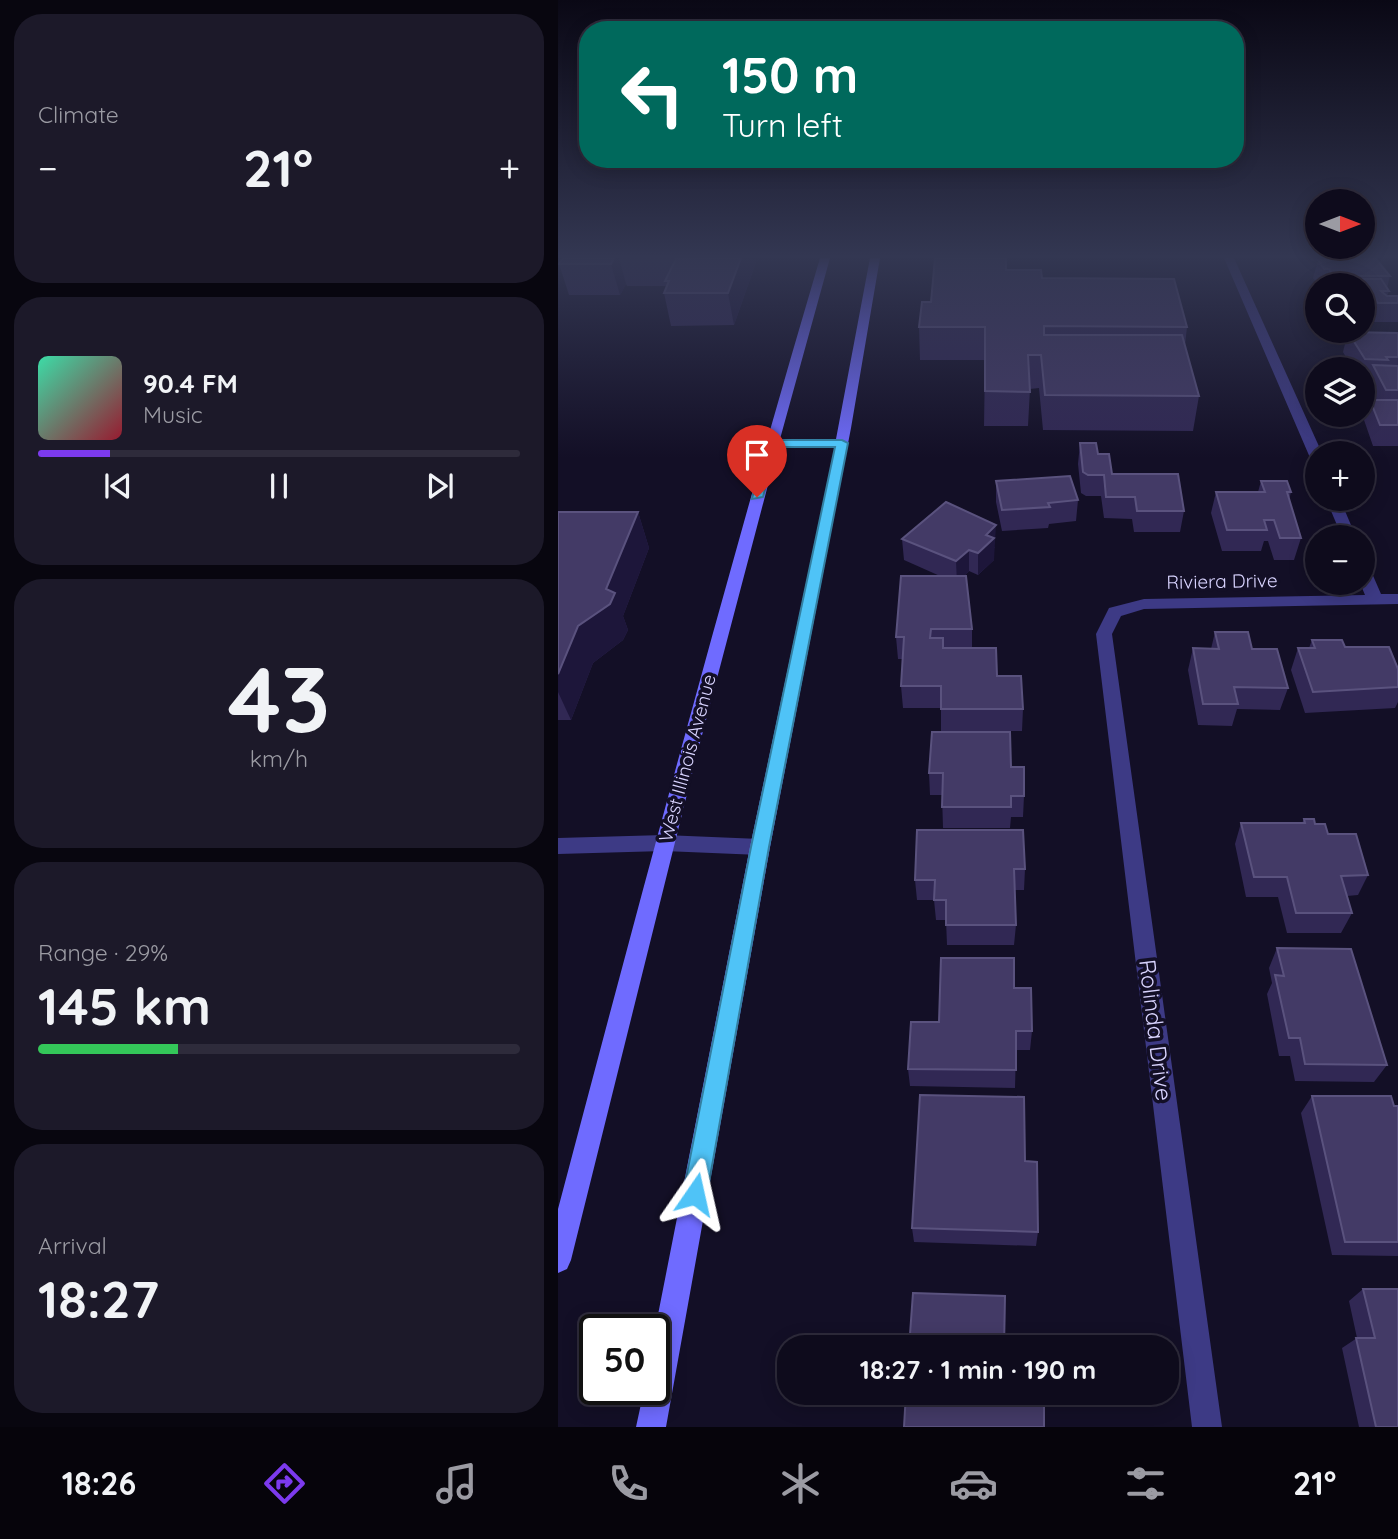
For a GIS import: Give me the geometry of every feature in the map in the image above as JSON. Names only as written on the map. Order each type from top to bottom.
[{"type":"main road","name":"West Illinois Avenue","points":[[558,1260],[664,843],[771,443],[806,325]]},
{"type":"main road","points":[[651,1427],[760,847],[842,443],[863,325]]},
{"type":"main road","points":[[771,443],[842,443]]},
{"type":"street","points":[[1258,325],[1310,441]]},
{"type":"street","points":[[1373,595],[1375,599]]},
{"type":"street","name":"Riviera Drive","points":[[1104,634],[1115,612],[1144,604],[1398,599]]},
{"type":"street","name":"Rolinda Drive","points":[[1104,634],[1207,1427]]},
{"type":"street","points":[[558,846],[664,843],[760,847]]},
{"type":"building","points":[[919,325],[1186,325],[1187,327],[1044,326],[1044,335],[1182,335],[1199,396],[1045,395],[1041,355],[1028,355],[1030,392],[985,391],[985,327],[919,327]]},
{"type":"building","points":[[1375,333],[1398,333],[1398,357],[1386,357],[1388,360],[1364,357],[1355,343],[1375,343]]},
{"type":"building","points":[[1375,365],[1398,366],[1398,390],[1386,390]]},
{"type":"building","points":[[1375,400],[1398,400],[1398,425],[1380,425],[1375,412]]},
{"type":"building","points":[[1080,443],[1096,443],[1098,454],[1109,454],[1112,474],[1178,474],[1184,511],[1137,511],[1135,497],[1106,497],[1104,475],[1088,475],[1083,472]]},
{"type":"building","points":[[1070,476],[1078,500],[1048,503],[1050,507],[1002,510],[996,481]]},
{"type":"building","points":[[1261,481],[1287,481],[1291,492],[1287,492],[1301,538],[1280,538],[1274,520],[1264,520],[1267,530],[1227,530],[1216,492],[1265,492]]},
{"type":"building","points":[[946,502],[996,525],[986,535],[994,538],[978,553],[969,550],[956,561],[902,539]]},
{"type":"building","points":[[558,512],[638,512],[606,589],[615,593],[610,604],[578,626],[558,674]]},
{"type":"building","points":[[901,576],[966,576],[972,629],[931,629],[930,638],[943,638],[943,648],[996,648],[997,676],[1021,676],[1023,709],[941,709],[941,686],[901,686],[904,637],[896,637]]},
{"type":"building","points":[[1215,632],[1248,632],[1252,649],[1277,649],[1288,688],[1234,687],[1238,704],[1203,704],[1193,648],[1219,649]]},
{"type":"building","points":[[1312,640],[1342,640],[1345,647],[1389,647],[1398,669],[1398,687],[1313,692],[1298,648],[1315,648]]},
{"type":"building","points":[[932,732],[1010,732],[1011,767],[1024,767],[1024,796],[1011,796],[1011,807],[942,807],[943,773],[929,773]]},
{"type":"building","points":[[1304,819],[1314,819],[1315,824],[1325,824],[1328,834],[1356,834],[1368,875],[1341,876],[1352,913],[1296,913],[1287,877],[1254,877],[1241,823],[1305,823]]},
{"type":"building","points":[[917,830],[1023,830],[1025,869],[1014,869],[1016,925],[946,925],[946,900],[934,900],[935,880],[915,880]]},
{"type":"building","points":[[1277,948],[1351,949],[1387,1065],[1305,1064],[1300,1038],[1289,1038],[1275,975],[1284,976]]},
{"type":"building","points":[[941,958],[1014,958],[1014,988],[1031,988],[1032,1031],[1016,1031],[1016,1070],[908,1069],[911,1022],[939,1022]]},
{"type":"building","points":[[920,1095],[1024,1097],[1025,1161],[1037,1162],[1038,1232],[912,1228]]},
{"type":"building","points":[[1312,1096],[1391,1096],[1394,1106],[1398,1106],[1398,1242],[1345,1242]]},
{"type":"building","points":[[1363,1289],[1398,1289],[1398,1427],[1376,1427],[1356,1338],[1375,1338]]},
{"type":"building","points":[[913,1293],[1005,1296],[1004,1335],[910,1335]]},
{"type":"building","points":[[905,1405],[1044,1405],[1044,1427],[904,1427]]},
{"type":"route","points":[[695,1194],[760,847],[842,443],[771,443],[757,497]]}]
